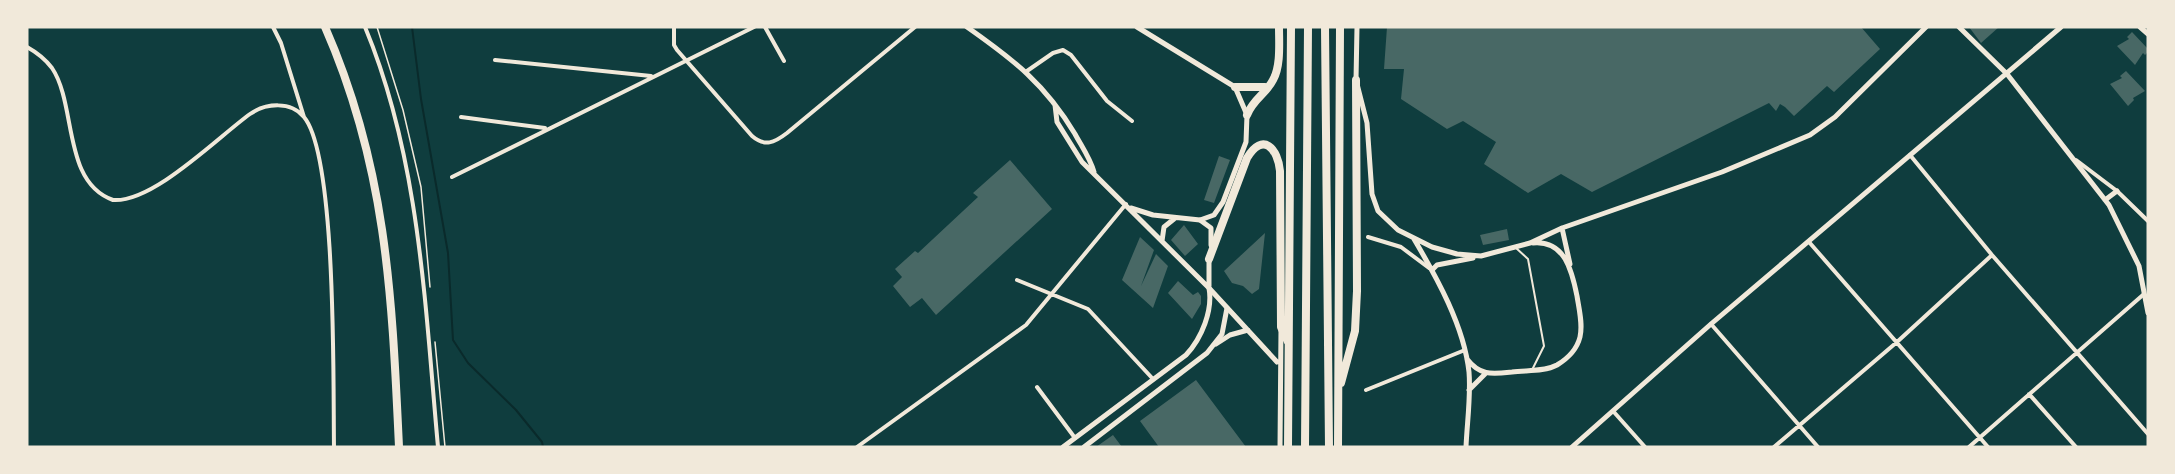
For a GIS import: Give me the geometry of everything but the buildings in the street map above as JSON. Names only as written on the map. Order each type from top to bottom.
[{"type":"highway","points":[[325,27],[361,123],[378,196],[392,304],[399,447]]},
{"type":"highway","points":[[1247,115],[1255,99],[1269,86],[1276,73],[1279,27]]},
{"type":"highway","points":[[1288,447],[1291,27]]},
{"type":"highway","points":[[1305,447],[1308,27]]},
{"type":"highway","points":[[1325,27],[1329,444]]},
{"type":"highway","points":[[1338,447],[1340,27]]},
{"type":"highway","points":[[1339,391],[1352,345],[1357,291],[1356,80]]},
{"type":"highway","points":[[1235,87],[1257,89],[1269,86]]},
{"type":"highway","points":[[1209,259],[1247,158],[1256,146],[1263,145],[1274,149],[1279,159],[1281,327],[1290,346]]},
{"type":"street","points":[[273,27],[281,43],[304,117],[317,148],[329,241],[334,447]]},
{"type":"street","points":[[365,27],[381,65],[406,164],[416,228],[438,447]]},
{"type":"street","points":[[674,27],[674,45],[687,61],[752,136],[758,141],[770,143],[787,133],[915,27]]},
{"type":"street","points":[[452,177],[546,128],[754,27]]},
{"type":"street","points":[[765,27],[784,60]]},
{"type":"street","points":[[967,27],[1027,71],[1055,105],[1088,157],[1094,172],[1209,288],[1277,362]]},
{"type":"street","points":[[1128,206],[1174,219],[1200,220],[1214,215],[1223,202],[1246,142],[1247,115],[1235,87],[1137,27]]},
{"type":"street","points":[[1357,27],[1356,80],[1367,123],[1374,203],[1388,222],[1414,239],[1445,252],[1481,256]]},
{"type":"street","points":[[1530,243],[1562,228],[1722,172],[1810,135],[1830,122],[1926,27]]},
{"type":"street","points":[[1959,27],[2007,74],[2106,200],[2133,249],[2146,292],[2148,313]]},
{"type":"street","points":[[1572,447],[1711,324],[2061,27]]},
{"type":"street","points":[[27,47],[52,69],[59,83],[80,166],[96,189],[113,200],[131,198],[153,186],[204,153],[251,113],[263,107],[287,106],[304,117]]},
{"type":"street","points":[[1027,71],[1053,53],[1063,50],[1071,55],[1103,96],[1132,121]]},
{"type":"street","points":[[495,60],[652,76]]},
{"type":"street","points":[[461,117],[493,119],[546,128]]},
{"type":"street","points":[[1910,155],[1992,255],[2148,434]]},
{"type":"street","points":[[2076,160],[2117,191],[2148,221]]},
{"type":"street","points":[[2106,200],[2117,191]]},
{"type":"street","points":[[857,447],[1011,337],[1051,296],[1128,206]]},
{"type":"street","points":[[1162,243],[1162,232],[1174,219]]},
{"type":"street","points":[[1063,447],[1186,355],[1196,343],[1210,310],[1209,259],[1213,233],[1208,224],[1200,220]]},
{"type":"street","points":[[1467,359],[1475,370],[1485,374],[1557,365],[1572,352],[1579,340],[1581,322],[1562,228]]},
{"type":"street","points":[[1368,237],[1401,247],[1432,270]]},
{"type":"street","points":[[1414,239],[1432,270],[1465,350],[1468,392],[1466,447]]},
{"type":"street","points":[[1809,242],[1988,447]]},
{"type":"street","points":[[1432,270],[1437,265],[1481,256],[1514,246],[1547,243],[1557,249],[1573,274]]},
{"type":"street","points":[[1774,447],[1897,342],[1992,255]]},
{"type":"street","points":[[1017,280],[1051,296],[1088,309],[1112,331],[1153,379]]},
{"type":"street","points":[[1968,447],[2146,292]]},
{"type":"street","points":[[1216,344],[1224,328],[1227,308]]},
{"type":"street","points":[[1711,324],[1818,447]]},
{"type":"street","points":[[1280,447],[1281,327]]},
{"type":"street","points":[[1084,447],[1195,365],[1216,344],[1230,335],[1248,330]]},
{"type":"street","points":[[1366,390],[1465,350]]},
{"type":"street","points":[[1186,355],[1195,365]]},
{"type":"street","points":[[1468,392],[1475,381],[1485,374]]},
{"type":"street","points":[[1037,387],[1075,438]]},
{"type":"street","points":[[2029,394],[2076,447]]},
{"type":"street","points":[[1613,410],[1645,447]]},
{"type":"street","points":[[1110,412],[1118,422]]},
{"type":"lane","points":[[1514,246],[1528,259],[1544,346],[1540,358],[1530,370]]},
{"type":"waterway","points":[[412,27],[421,99],[448,253],[453,340],[468,363],[516,410],[542,442],[543,447]]}]
